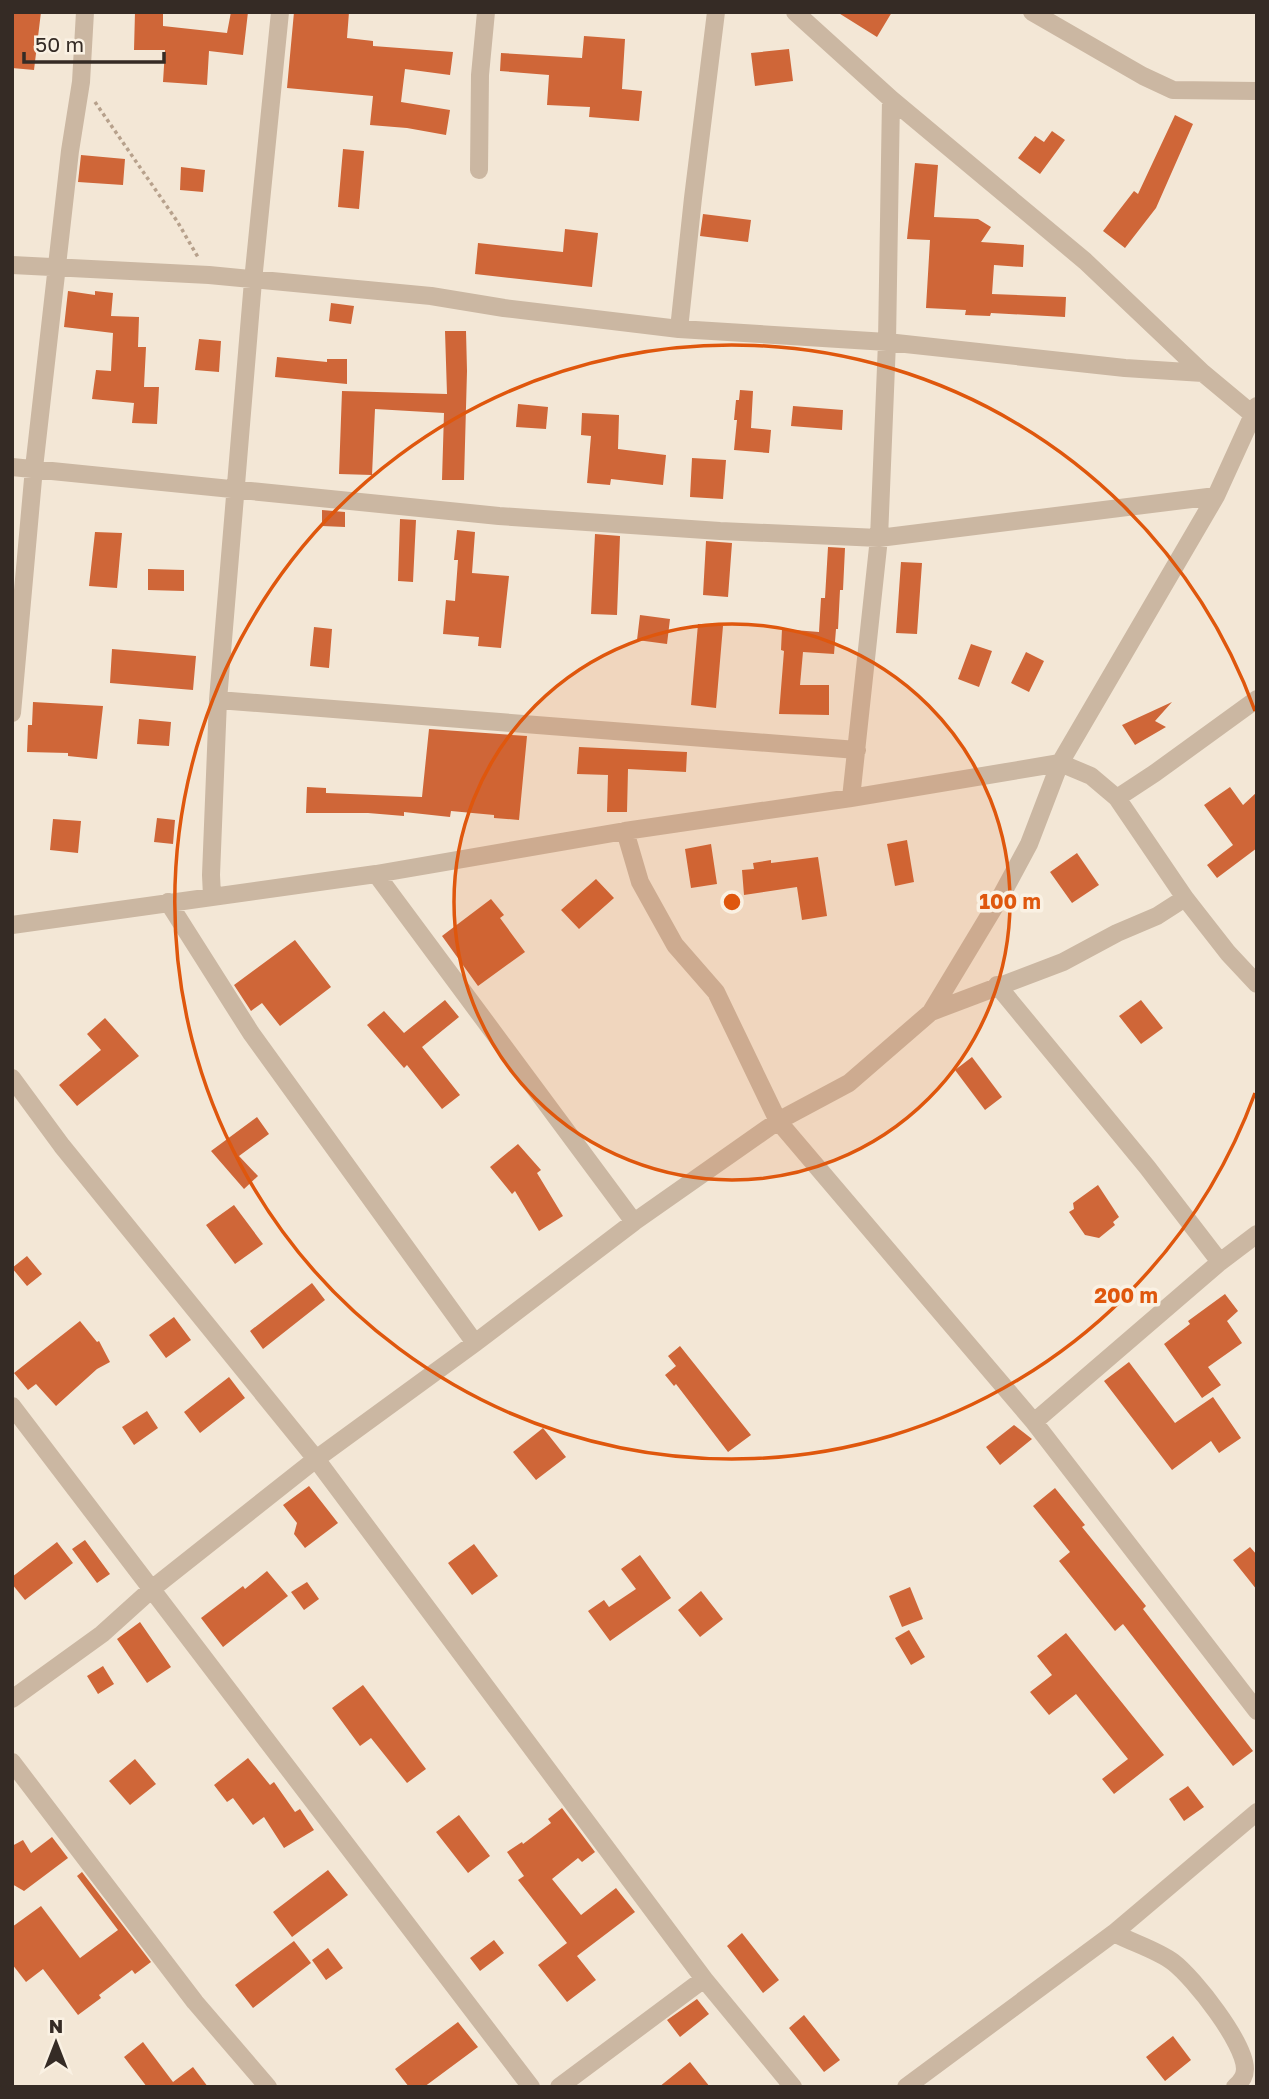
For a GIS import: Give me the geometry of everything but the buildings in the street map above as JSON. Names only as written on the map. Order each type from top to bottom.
[{"type":"street","points":[[12,713],[34,467],[70,151],[82,82],[85,12]]},
{"type":"street","points":[[212,896],[218,700],[253,281],[280,12]]},
{"type":"street","points":[[478,170],[480,75],[486,12]]},
{"type":"street","points":[[680,329],[716,12]]},
{"type":"street","points":[[12,1699],[102,1634],[153,1588],[316,1459],[634,1222],[778,1121],[849,1083],[930,1012],[1001,896],[1029,844],[1060,763],[1216,496],[1255,412],[1203,373],[1085,261],[891,99],[795,12]]},
{"type":"street","points":[[1032,12],[1143,76],[1173,90],[1257,91]]},
{"type":"street","points":[[851,798],[879,538],[887,342],[891,99]]},
{"type":"street","points":[[12,265],[209,275],[430,296],[504,308],[680,329],[887,342],[1125,368],[1203,373]]},
{"type":"street","points":[[12,467],[34,467],[499,516],[720,531],[879,538],[1216,496]]},
{"type":"street","points":[[1117,797],[1155,773],[1257,699]]},
{"type":"street","points":[[218,700],[857,750]]},
{"type":"street","points":[[12,925],[376,874],[625,831],[851,798],[1060,763],[1091,776],[1117,797],[1185,898],[1228,953],[1249,962],[1257,984]]},
{"type":"street","points":[[625,831],[640,882],[675,945],[716,992],[778,1121],[1034,1422],[1257,1710]]},
{"type":"street","points":[[376,874],[634,1222]]},
{"type":"street","points":[[930,1012],[1063,962],[1157,916],[1185,898]]},
{"type":"street","points":[[168,902],[251,1033],[475,1343]]},
{"type":"street","points":[[996,985],[1147,1167],[1220,1262]]},
{"type":"street","points":[[12,1078],[62,1146],[316,1459],[704,1979],[793,2087]]},
{"type":"street","points":[[1034,1422],[1220,1262],[1257,1234]]},
{"type":"street","points":[[12,1406],[531,2087]]},
{"type":"street","points":[[12,1762],[195,2002],[268,2087]]},
{"type":"street","points":[[906,2087],[1114,1933],[1257,1812]]},
{"type":"street","points":[[1114,1933],[1171,1960],[1193,1980],[1241,2051],[1246,2072],[1235,2087]]},
{"type":"street","points":[[559,2087],[704,1979]]},
{"type":"path","points":[[82,82],[177,221],[209,275]]}]
